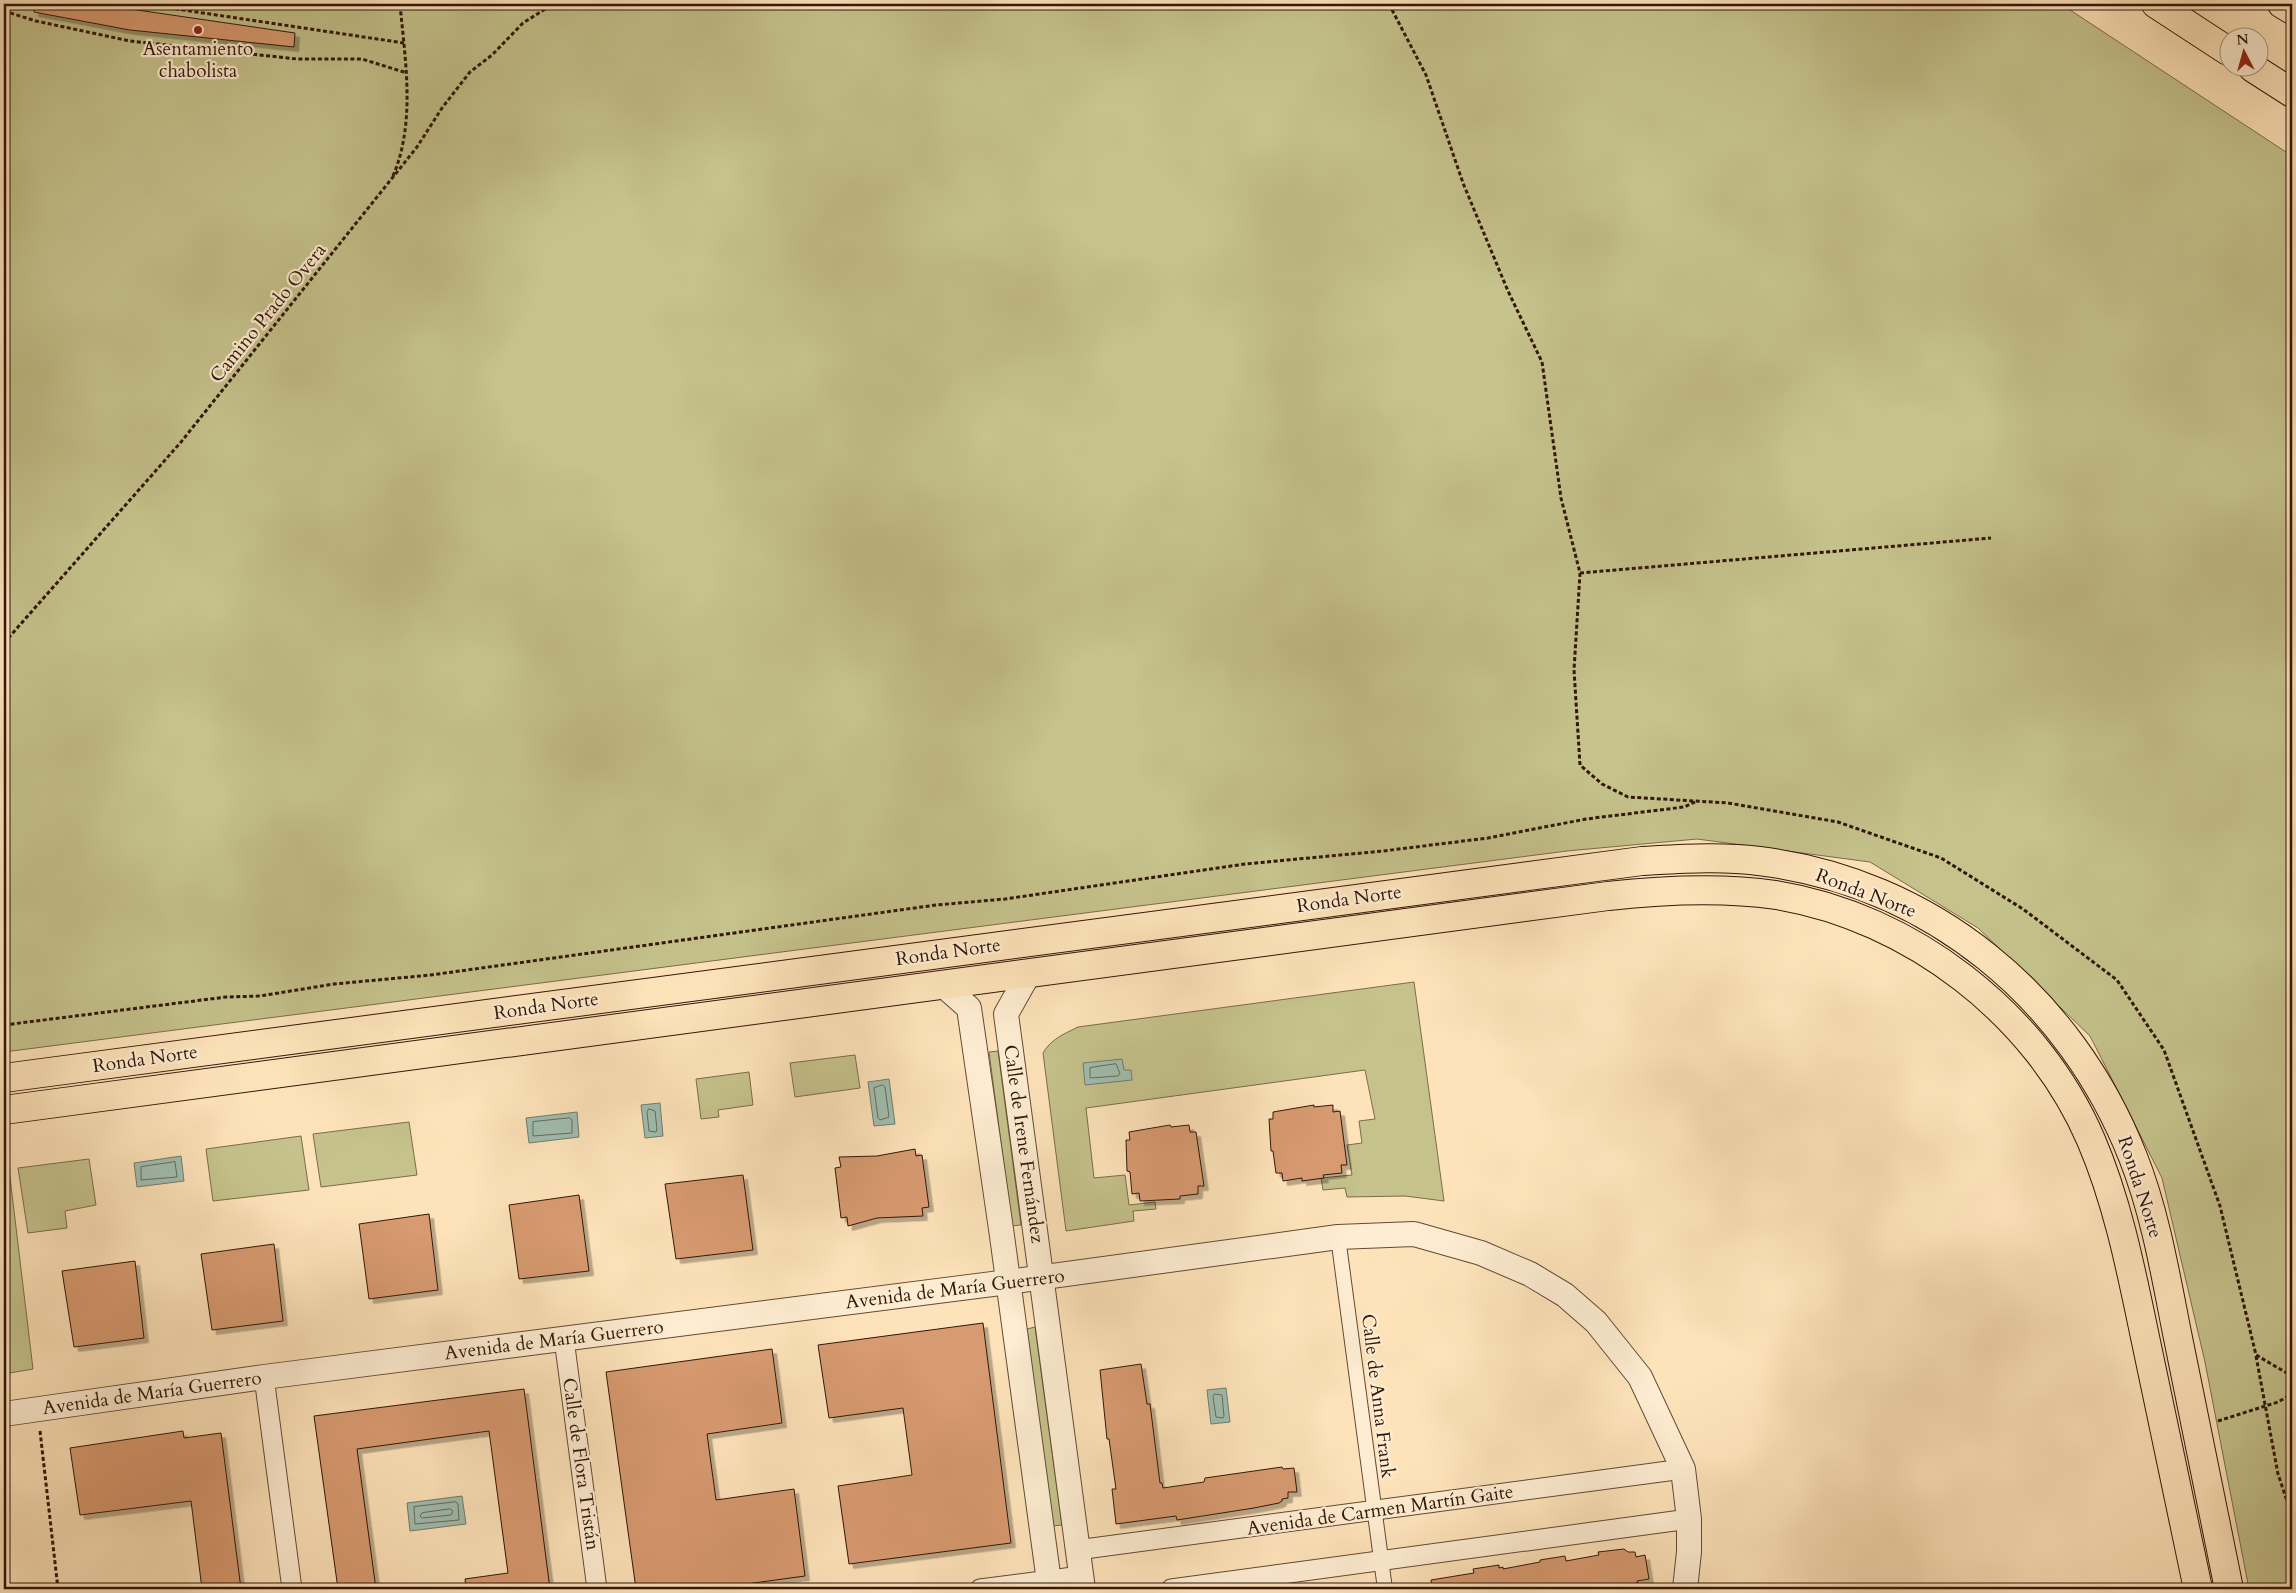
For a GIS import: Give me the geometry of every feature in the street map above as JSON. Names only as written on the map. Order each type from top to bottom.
[{"type":"main road","points":[[2156,4],[2218,44]]},
{"type":"main road","points":[[2282,4],[2292,10]]},
{"type":"main road","points":[[2268,77],[2292,93]]},
{"type":"main road","name":"Ronda Norte","points":[[4,1078],[1642,861],[1724,858],[1759,861],[1817,872],[1848,881],[1901,903],[1944,925],[1982,951],[2015,980],[2044,1010],[2075,1048],[2100,1090],[2118,1122],[2149,1204],[2164,1267],[2229,1589]]},
{"type":"main road","name":"Ronda Norte","points":[[4,1110],[1651,891],[1728,891],[1777,895],[1836,911],[1886,930],[1931,956],[1972,986],[1999,1009],[2048,1063],[2084,1125],[2097,1155],[2120,1222],[2198,1589]]},
{"type":"street","name":"Calle de Irene Fernández","points":[[1029,973],[1006,1014],[1043,1277],[1082,1583]]},
{"type":"street","name":"Calle de Irene Fernández","points":[[942,985],[969,1008],[1050,1585]]},
{"type":"street","name":"Avenida de María Guerrero","points":[[4,1414],[264,1377],[1008,1282],[1338,1237],[1414,1234],[1481,1253],[1530,1274],[1565,1295],[1596,1322],[1640,1377],[1683,1469],[1689,1519],[1689,1552],[1685,1589]]},
{"type":"street","name":"Calle de Anna Frank","points":[[1338,1237],[1385,1589]]},
{"type":"street","name":"Calle de Flora Tristán","points":[[564,1339],[597,1589]]},
{"type":"street","points":[[264,1377],[292,1589]]},
{"type":"street","name":"Avenida de Carmen Martín Gaite","points":[[1077,1550],[1374,1512],[1683,1469]]},
{"type":"street","points":[[1171,1589],[1689,1519]]},
{"type":"street","points":[[980,1589],[1082,1583]]},
{"type":"path","points":[[143,4],[404,43]]},
{"type":"path","points":[[391,180],[401,157],[407,73],[400,4]]},
{"type":"path","name":"Camino Prado Overa","points":[[4,643],[181,442],[391,180],[470,72],[492,55],[523,23],[553,4]]},
{"type":"path","points":[[1389,4],[1426,75],[1463,183],[1508,291],[1542,362],[1561,498],[1580,573],[1574,670],[1580,765],[1602,784],[1628,797],[1728,803],[1838,822],[1941,858],[2023,909],[2117,980],[2164,1050],[2220,1206],[2256,1355],[2278,1474],[2292,1516]]},
{"type":"path","points":[[4,11],[36,21],[130,40],[297,58],[362,59],[407,73]]},
{"type":"path","points":[[1580,573],[1991,538]]},
{"type":"path","points":[[4,1025],[522,963],[1245,864],[1488,838],[1586,819],[1684,807],[1695,802]]},
{"type":"path","points":[[2256,1355],[2292,1376]]},
{"type":"path","points":[[2211,1425],[2229,1416],[2278,1402],[2292,1394]]},
{"type":"path","points":[[37,1409],[58,1589]]},
{"type":"shaded area","points":[[4,4],[2061,4],[2292,156],[2292,1589],[2249,1589],[2205,1362],[2162,1178],[2090,1036],[1978,928],[1870,862],[1697,839],[1567,851],[4,1052]]},
{"type":"shaded area","points":[[1414,982],[1444,1201],[1405,1196],[1347,1197],[1345,1188],[1323,1190],[1321,1178],[1352,1175],[1347,1145],[1362,1143],[1359,1121],[1375,1119],[1365,1070],[1086,1108],[1094,1178],[1125,1175],[1129,1205],[1155,1202],[1156,1209],[1133,1211],[1134,1221],[1066,1231],[1043,1053],[1054,1040],[1078,1027]]},
{"type":"shaded area","points":[[998,1051],[1021,1225],[1012,1226],[989,1052]]},
{"type":"shaded area","points":[[855,1055],[860,1088],[795,1097],[790,1063]]},
{"type":"shaded area","points":[[749,1072],[753,1105],[718,1110],[719,1117],[701,1119],[696,1079]]},
{"type":"shaded area","points":[[409,1122],[417,1175],[321,1187],[313,1134]]},
{"type":"shaded area","points":[[301,1136],[309,1190],[213,1201],[206,1149]]},
{"type":"shaded area","points":[[89,1159],[96,1205],[65,1211],[67,1228],[28,1233],[18,1168]]},
{"type":"shaded area","points":[[9,1169],[33,1369],[4,1374],[4,1170]]},
{"type":"shaded area","points":[[1035,1327],[1062,1525],[1052,1526],[1027,1329]]},
{"type":"water","points":[[1122,1059],[1124,1070],[1131,1070],[1132,1080],[1085,1085],[1083,1063]]},
{"type":"water","points":[[889,1079],[895,1124],[874,1126],[868,1082]]},
{"type":"water","points":[[660,1103],[663,1136],[645,1138],[641,1105]]},
{"type":"water","points":[[577,1112],[579,1137],[529,1143],[526,1118]]},
{"type":"water","points":[[181,1156],[184,1181],[137,1187],[134,1163]]},
{"type":"water","points":[[1226,1388],[1230,1422],[1211,1424],[1207,1390]]},
{"type":"water","points":[[462,1496],[466,1524],[410,1531],[407,1503]]},
{"type":"building","name":"Asentamiento chabolista","points":[[35,4],[96,4],[295,33],[294,47],[130,30],[34,12]]},
{"type":"building","points":[[1314,1105],[1314,1107],[1333,1105],[1333,1112],[1340,1111],[1347,1165],[1341,1165],[1342,1173],[1323,1175],[1324,1178],[1302,1181],[1302,1178],[1283,1181],[1282,1173],[1276,1173],[1273,1151],[1271,1151],[1269,1119],[1273,1119],[1273,1112]]},
{"type":"building","points":[[1170,1125],[1171,1127],[1189,1125],[1190,1132],[1196,1132],[1204,1186],[1198,1186],[1198,1194],[1180,1196],[1180,1199],[1140,1201],[1139,1193],[1132,1194],[1130,1172],[1127,1171],[1126,1140],[1130,1140],[1129,1132]]},
{"type":"building","points":[[915,1149],[916,1156],[922,1155],[929,1207],[922,1208],[923,1216],[877,1218],[848,1226],[847,1217],[841,1218],[835,1168],[841,1167],[839,1157],[877,1156]]},
{"type":"building","points":[[743,1175],[753,1250],[676,1259],[665,1184]]},
{"type":"building","points":[[579,1195],[589,1271],[519,1279],[509,1205]]},
{"type":"building","points":[[429,1214],[438,1290],[369,1299],[359,1224]]},
{"type":"building","points":[[274,1244],[283,1321],[212,1330],[201,1254]]},
{"type":"building","points":[[135,1261],[144,1338],[74,1347],[62,1271]]},
{"type":"building","points":[[983,1323],[1011,1543],[849,1564],[838,1486],[912,1475],[903,1408],[829,1418],[818,1345]]},
{"type":"building","points":[[772,1349],[782,1423],[707,1434],[716,1500],[794,1489],[805,1576],[710,1589],[636,1589],[606,1372]]},
{"type":"building","points":[[1141,1364],[1147,1404],[1150,1404],[1160,1483],[1162,1483],[1163,1488],[1204,1482],[1205,1478],[1282,1467],[1283,1469],[1294,1468],[1297,1492],[1288,1492],[1288,1498],[1282,1499],[1279,1503],[1254,1508],[1177,1520],[1176,1516],[1116,1524],[1112,1489],[1116,1489],[1109,1439],[1107,1439],[1100,1370]]},
{"type":"building","points":[[524,1389],[550,1589],[466,1589],[465,1579],[508,1573],[489,1431],[357,1449],[376,1589],[338,1589],[314,1416]]},
{"type":"building","points":[[183,1431],[184,1438],[221,1433],[241,1589],[202,1589],[191,1501],[80,1515],[70,1448]]},
{"type":"building","points":[[1624,1549],[1628,1552],[1635,1552],[1636,1557],[1645,1555],[1649,1579],[1637,1581],[1638,1583],[1598,1588],[1598,1586],[1576,1589],[1432,1589],[1431,1580],[1474,1573],[1473,1569],[1499,1565],[1499,1568],[1503,1567],[1503,1569],[1565,1556],[1566,1561],[1599,1555],[1598,1552]]},
{"type":"place","name":"Asentamiento chabolista","points":[[198,30]]}]
